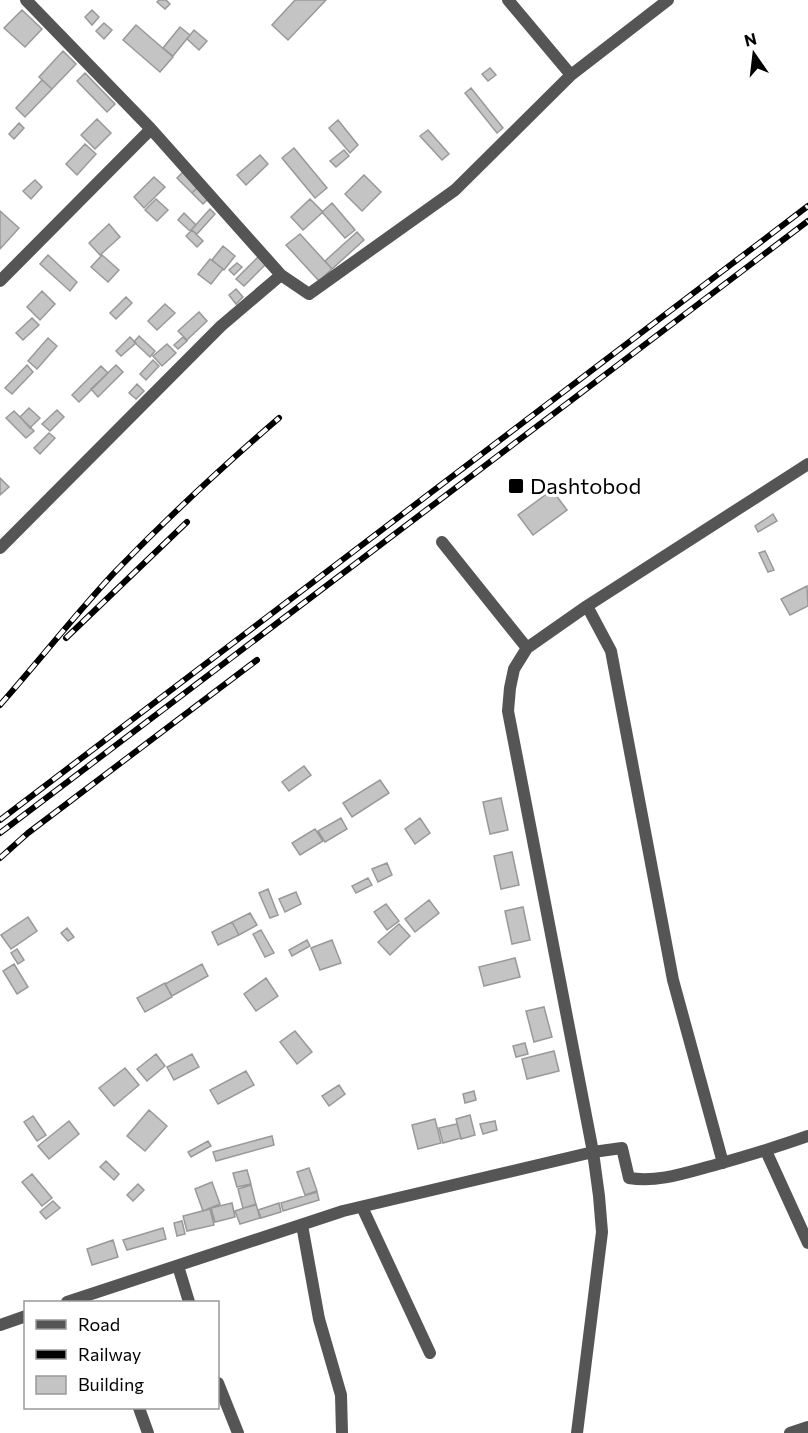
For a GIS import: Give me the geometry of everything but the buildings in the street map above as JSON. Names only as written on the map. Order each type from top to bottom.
[{"type":"street","points":[[26,0],[151,129],[281,275],[309,294],[455,190],[571,75],[668,0]]},
{"type":"street","points":[[508,0],[571,75]]},
{"type":"street","points":[[0,281],[151,129]]},
{"type":"street","points":[[0,548],[220,326],[281,275]]},
{"type":"street","points":[[577,1433],[602,1232],[593,1152],[508,711],[514,669],[527,648],[587,606],[808,464]]},
{"type":"street","points":[[442,542],[527,648]]},
{"type":"street","points":[[587,606],[611,651],[673,980],[723,1163]]},
{"type":"street","points":[[74,1301],[101,1297],[178,1266],[362,1207],[593,1152],[622,1148],[630,1178],[639,1180],[679,1175],[808,1137]]},
{"type":"street","points":[[766,1151],[808,1243]]},
{"type":"street","points":[[362,1207],[430,1353]]},
{"type":"street","points":[[302,1225],[320,1319],[341,1395],[342,1433]]},
{"type":"street","points":[[178,1266],[189,1301]]},
{"type":"street","points":[[0,1325],[24,1317]]},
{"type":"street","points":[[219,1386],[238,1433]]},
{"type":"street","points":[[140,1409],[148,1433]]},
{"type":"street","points":[[789,1433],[808,1426]]},
{"type":"railway","points":[[0,820],[808,206]]},
{"type":"railway","points":[[0,833],[808,221]]},
{"type":"railway","points":[[0,705],[113,574],[194,494],[279,418]]},
{"type":"railway","points":[[66,638],[187,522]]},
{"type":"railway","points":[[0,858],[28,833],[257,660]]},
{"type":"place","name":"Dashtobod","points":[[516,486]]}]
